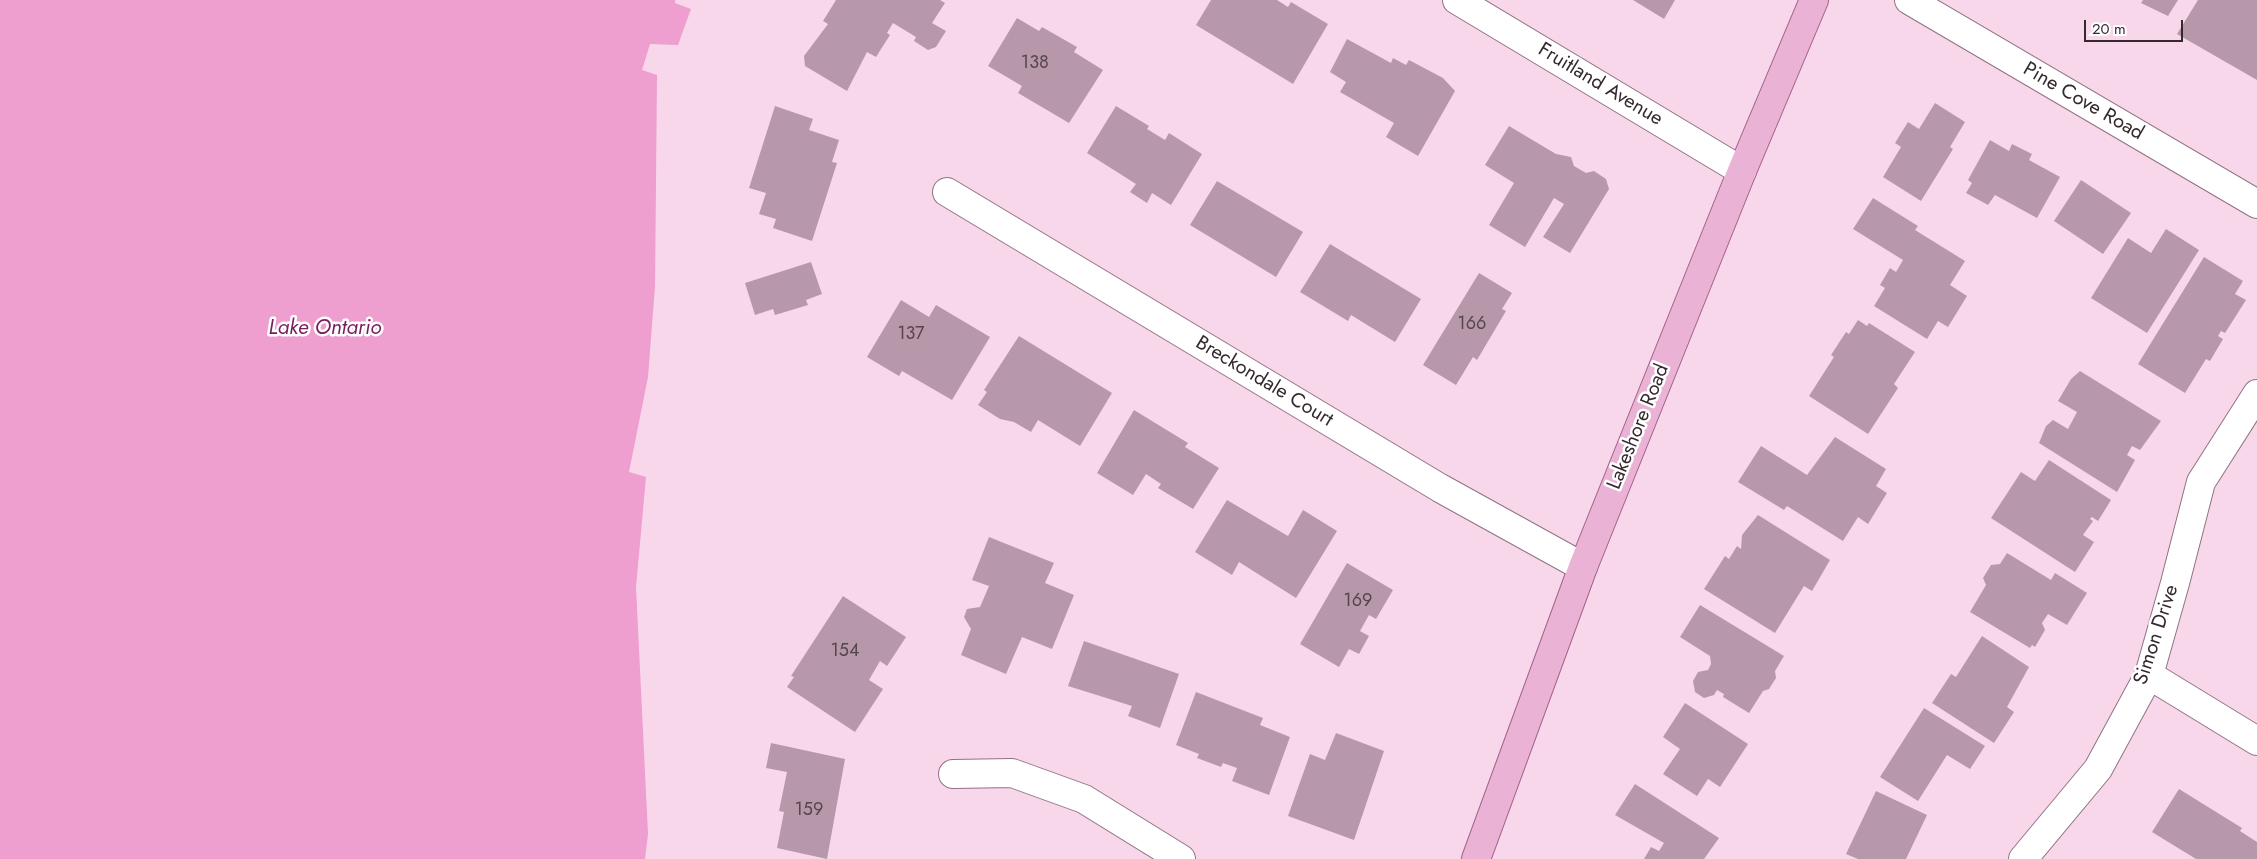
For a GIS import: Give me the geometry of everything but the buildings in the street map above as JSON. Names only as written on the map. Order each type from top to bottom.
[{"type":"main road","name":"Lakeshore Road","points":[[1476,859],[1583,567],[1742,171],[1814,0]]},
{"type":"street","name":"Fruitland Avenue","points":[[1457,0],[1742,171]]},
{"type":"street","name":"Pine Cove Road","points":[[1909,0],[2257,204]]},
{"type":"street","name":"Breckondale Court","points":[[947,192],[1440,488],[1583,567]]},
{"type":"street","name":"Simon Drive","points":[[2023,859],[2098,768],[2148,675],[2175,583],[2201,482],[2257,394]]},
{"type":"street","points":[[2148,675],[2257,741]]},
{"type":"street","points":[[953,774],[1012,773],[1084,799],[1181,859]]},
{"type":"water","name":"Lake Ontario","points":[[0,0],[675,0],[675,3],[691,9],[678,45],[650,44],[642,70],[657,75],[655,286],[648,377],[629,472],[646,477],[636,587],[648,834],[645,859],[0,859]]}]
